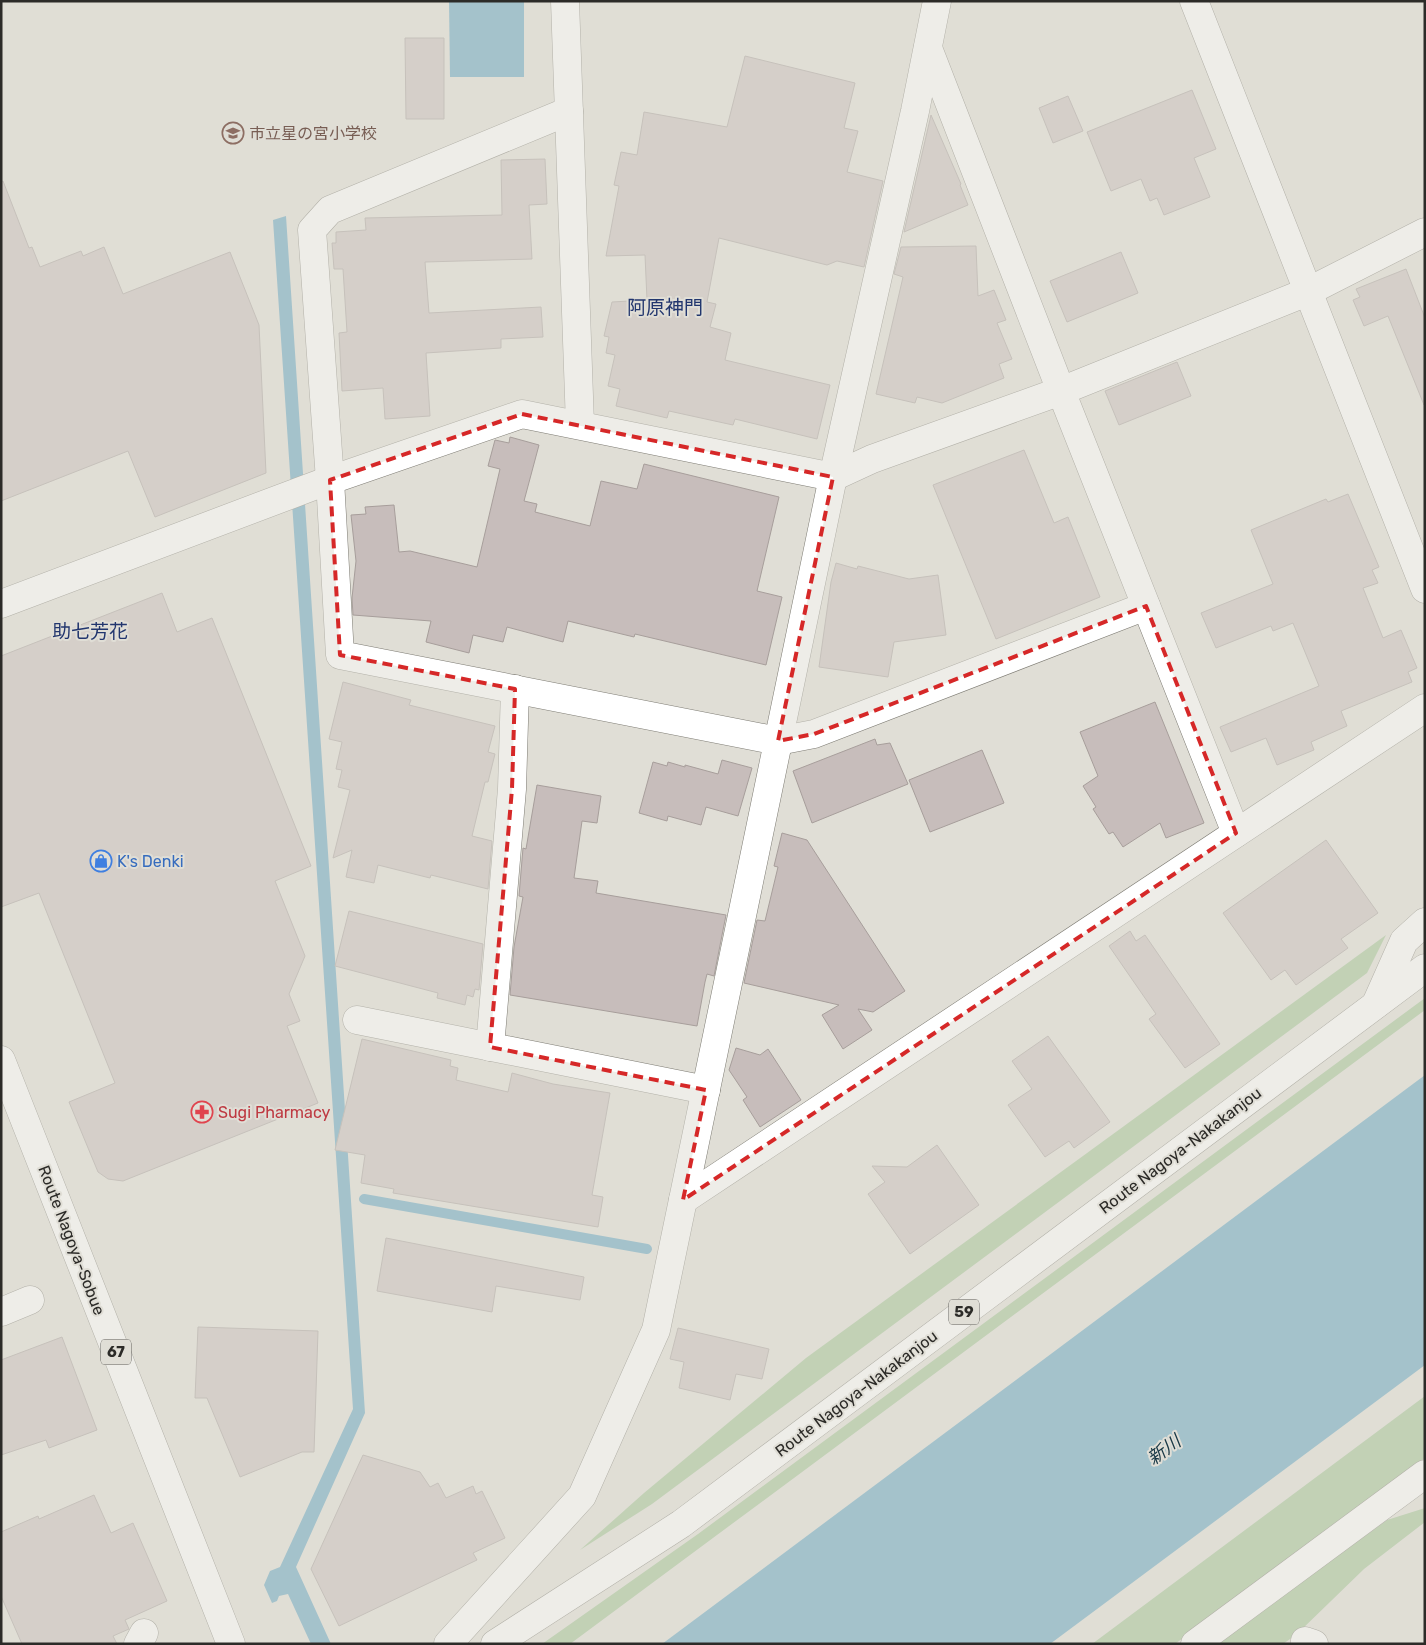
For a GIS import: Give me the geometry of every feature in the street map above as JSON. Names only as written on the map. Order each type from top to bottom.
[{"type":"street","points":[[565,1],[580,425]]},
{"type":"street","points":[[448,1644],[582,1496],[656,1330],[833,477],[937,1]]},
{"type":"street","points":[[1194,1],[1425,589]]},
{"type":"street","points":[[928,48],[1236,833]]},
{"type":"street","points":[[569,111],[330,210],[312,230],[324,482],[340,655],[778,741],[814,734],[1146,606]]},
{"type":"street","points":[[1,604],[324,482],[522,414],[833,477],[872,459],[1061,391],[1307,292],[1425,232]]},
{"type":"street","points":[[490,1047],[512,789],[515,689]]},
{"type":"street","points":[[682,1200],[1425,708]]},
{"type":"street","points":[[1376,1004],[1404,941],[1425,922]]},
{"type":"street","name":"Route Nagoya-Nakakanjou","points":[[495,1644],[681,1524],[1425,968]]},
{"type":"street","points":[[357,1020],[706,1090]]},
{"type":"street","name":"Route Nagoya-Sobue","points":[[1,1060],[231,1644]]},
{"type":"street","points":[[1,1312],[30,1300]]},
{"type":"street","points":[[1195,1644],[1425,1474]]},
{"type":"street","points":[[1377,1509],[1425,1500]]},
{"type":"highlighted area","points":[[522,414],[833,477],[778,741],[814,734],[1146,606],[1236,833],[683,1200],[706,1090],[490,1047],[512,789],[515,689],[340,655],[330,480]]},
{"type":"green space","points":[[1386,935],[1367,973],[652,1504],[580,1550],[644,1493],[806,1358]]},
{"type":"green space","points":[[1425,998],[1425,1010],[570,1644],[542,1644],[698,1534]]},
{"type":"green space","points":[[1425,1396],[1425,1458],[1175,1644],[1092,1644]]},
{"type":"green space","points":[[1425,1508],[1425,1522],[1364,1569],[1297,1634],[1283,1644],[1216,1644],[1387,1520]]},
{"type":"water","points":[[449,1],[524,1],[524,77],[450,77]]},
{"type":"water","points":[[286,216],[365,1413],[296,1567],[331,1644],[311,1644],[288,1594],[279,1596],[277,1601],[272,1603],[264,1585],[270,1571],[280,1567],[353,1409],[273,220]]},
{"type":"water","name":"新川","points":[[1425,1075],[1425,1365],[1050,1644],[662,1644]]},
{"type":"building","points":[[405,38],[444,38],[444,119],[406,119]]},
{"type":"building","points":[[745,56],[855,83],[844,128],[858,131],[847,172],[883,181],[864,267],[837,261],[827,265],[719,238],[707,302],[716,304],[710,327],[731,333],[725,360],[830,385],[817,439],[735,419],[733,425],[669,411],[667,418],[616,406],[620,389],[608,386],[615,355],[606,353],[609,337],[604,336],[612,302],[647,300],[645,255],[606,256],[619,186],[614,185],[621,152],[637,155],[644,112],[727,127]]},
{"type":"building","points":[[1192,90],[1216,149],[1194,158],[1210,197],[1164,215],[1157,198],[1150,201],[1141,179],[1111,191],[1087,132]]},
{"type":"building","points":[[1068,96],[1083,131],[1053,143],[1039,108]]},
{"type":"building","points":[[931,115],[961,184],[968,205],[904,232]]},
{"type":"building","points":[[545,159],[547,204],[529,205],[532,259],[425,262],[429,313],[541,307],[543,337],[501,339],[501,348],[426,353],[430,416],[385,419],[383,388],[342,391],[339,333],[347,332],[343,269],[334,269],[332,243],[336,243],[336,232],[366,230],[365,218],[502,215],[501,160]]},
{"type":"building","points":[[3,181],[29,248],[32,247],[40,267],[81,251],[83,256],[104,247],[123,294],[230,252],[259,325],[266,473],[155,517],[128,451],[1,501],[1,182]]},
{"type":"building","points":[[976,246],[978,296],[994,290],[1006,320],[997,323],[1012,359],[999,364],[1004,378],[942,403],[917,397],[915,403],[876,394],[903,277],[894,274],[901,247]]},
{"type":"building","points":[[1121,252],[1138,293],[1067,322],[1050,281]]},
{"type":"building","points":[[1406,269],[1425,318],[1424,405],[1388,316],[1364,326],[1353,300],[1360,297],[1356,289]]},
{"type":"building","points":[[1177,362],[1191,396],[1119,425],[1105,391]]},
{"type":"building","points":[[510,437],[539,445],[524,501],[537,504],[535,512],[590,526],[601,481],[637,489],[644,464],[779,497],[757,591],[782,597],[766,665],[635,634],[634,637],[568,621],[563,642],[507,627],[503,642],[473,635],[469,653],[426,642],[431,621],[353,615],[352,598],[356,561],[351,515],[366,514],[365,507],[394,505],[399,552],[410,551],[477,567],[500,469],[488,466],[495,440],[509,443]]},
{"type":"building","points":[[1024,450],[1054,523],[1068,517],[1100,597],[996,639],[933,485]]},
{"type":"building","points":[[1348,494],[1379,567],[1372,570],[1378,583],[1363,588],[1383,638],[1401,630],[1417,668],[1408,672],[1412,682],[1341,711],[1347,726],[1311,742],[1314,750],[1277,765],[1266,738],[1231,752],[1220,727],[1319,686],[1293,623],[1273,631],[1271,626],[1216,648],[1201,613],[1273,584],[1251,530],[1326,499],[1328,502]]},
{"type":"building","points":[[836,563],[857,569],[858,566],[909,579],[938,575],[946,635],[894,642],[888,677],[819,667],[831,582]]},
{"type":"building","points":[[162,593],[177,632],[212,618],[311,866],[275,881],[305,956],[289,994],[300,1021],[287,1026],[318,1103],[123,1181],[108,1179],[98,1172],[69,1102],[115,1083],[39,893],[1,907],[1,656]]},
{"type":"building","points":[[343,682],[411,700],[409,705],[495,726],[488,752],[495,754],[488,782],[485,782],[472,836],[492,841],[488,889],[431,875],[430,878],[378,865],[374,883],[346,877],[352,850],[333,858],[350,790],[338,787],[342,770],[336,769],[342,742],[329,739]]},
{"type":"building","points":[[1155,702],[1204,823],[1166,838],[1160,823],[1123,847],[1113,832],[1109,834],[1093,809],[1096,807],[1083,786],[1098,776],[1080,732]]},
{"type":"building","points":[[875,739],[877,745],[890,743],[908,784],[812,823],[793,771]]},
{"type":"building","points":[[982,750],[1004,803],[930,832],[909,780]]},
{"type":"building","points":[[722,760],[752,768],[738,816],[706,807],[701,825],[668,816],[667,821],[639,813],[653,762],[667,766],[668,762],[685,767],[685,765],[718,774]]},
{"type":"building","points":[[537,785],[601,796],[597,823],[582,821],[574,878],[598,881],[596,893],[726,915],[714,976],[707,974],[697,1026],[510,995],[514,947],[523,897],[519,896],[523,848],[526,849]]},
{"type":"building","points":[[782,833],[807,840],[905,991],[873,1012],[858,1009],[872,1030],[843,1049],[822,1015],[839,1005],[744,983],[757,920],[765,921],[778,867],[774,866]]},
{"type":"building","points":[[1326,840],[1378,913],[1341,939],[1348,948],[1296,985],[1285,970],[1271,980],[1223,913]]},
{"type":"building","points":[[349,911],[483,944],[479,990],[475,989],[473,997],[467,995],[465,1005],[437,998],[438,993],[335,966]]},
{"type":"building","points":[[1130,931],[1136,941],[1145,935],[1220,1044],[1185,1068],[1149,1019],[1156,1014],[1109,946]]},
{"type":"building","points":[[1048,1036],[1110,1122],[1074,1148],[1069,1141],[1045,1157],[1008,1105],[1032,1089],[1012,1061]]},
{"type":"building","points":[[362,1039],[451,1060],[450,1066],[458,1068],[456,1080],[508,1092],[512,1073],[553,1084],[610,1093],[592,1195],[603,1197],[598,1227],[393,1193],[394,1189],[361,1183],[365,1155],[335,1150]]},
{"type":"building","points":[[736,1048],[760,1055],[768,1049],[801,1100],[760,1127],[743,1100],[747,1097],[729,1070]]},
{"type":"building","points":[[937,1145],[979,1205],[910,1254],[868,1194],[885,1182],[872,1166],[907,1167]]},
{"type":"building","points":[[386,1238],[584,1277],[580,1300],[496,1286],[492,1312],[377,1291]]},
{"type":"building","points":[[198,1327],[318,1331],[314,1452],[302,1452],[240,1477],[207,1398],[195,1398]]},
{"type":"building","points":[[678,1328],[769,1349],[762,1379],[736,1374],[730,1400],[679,1388],[684,1362],[670,1359]]},
{"type":"building","points":[[62,1337],[97,1430],[49,1448],[46,1440],[1,1455],[1,1360]]},
{"type":"building","points":[[363,1455],[420,1472],[430,1487],[438,1483],[446,1498],[473,1486],[476,1494],[482,1491],[505,1538],[473,1553],[477,1560],[339,1626],[311,1569]]},
{"type":"building","points":[[94,1495],[111,1533],[133,1523],[167,1601],[125,1620],[129,1629],[113,1636],[117,1644],[22,1644],[1,1596],[1,1532],[38,1516],[39,1519]]},
{"type":"waterway","points":[[364,1199],[647,1249]]},
{"type":"place","name":"市立星の宮小学校","points":[[233,133]]},
{"type":"place","name":"K's Denki","points":[[101,861]]},
{"type":"place","name":"Sugi Pharmacy","points":[[202,1112]]},
{"type":"district","name":"阿原神門","points":[[665,307]]},
{"type":"district","name":"助七芳花","points":[[90,631]]}]
